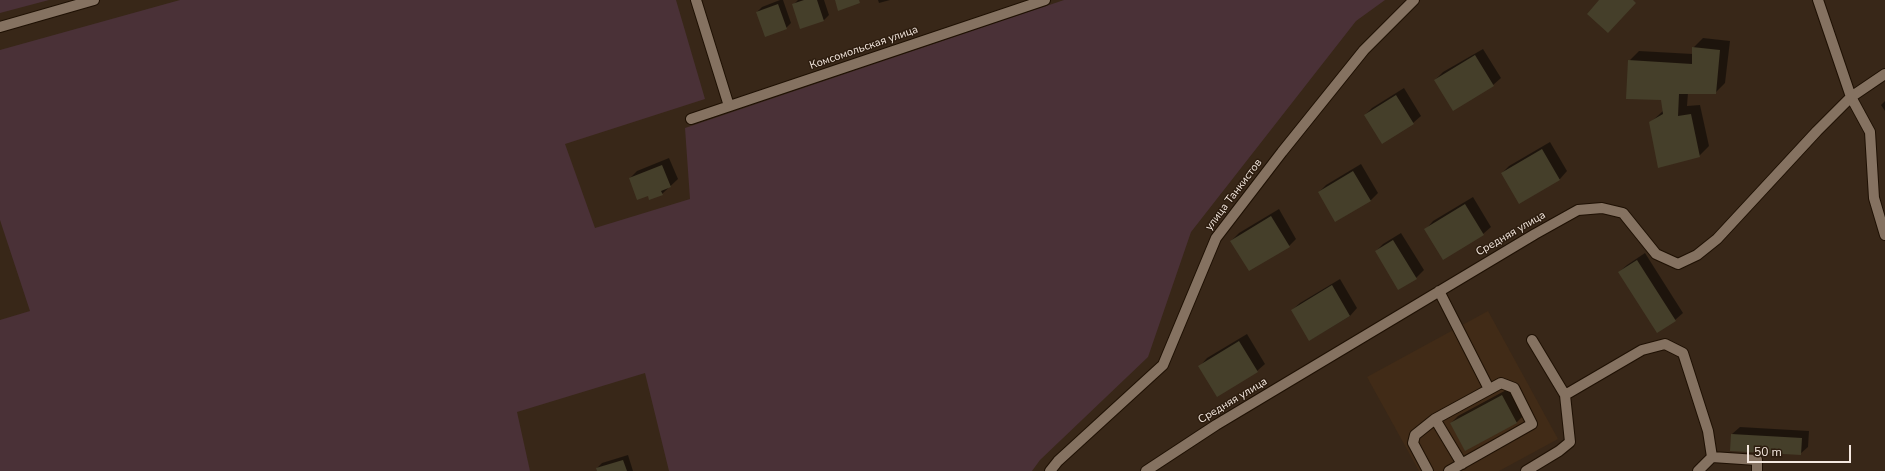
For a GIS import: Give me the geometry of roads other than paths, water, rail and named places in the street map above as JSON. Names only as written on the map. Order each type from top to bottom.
[{"type":"street","points":[[0,27],[94,0]]},
{"type":"street","points":[[696,0],[729,106]]},
{"type":"street","name":"Комсомольская улица","points":[[691,119],[1045,0]]},
{"type":"street","name":"улица Танкистов","points":[[1050,471],[1058,461],[1163,366],[1216,238],[1282,152],[1364,50],[1414,0]]},
{"type":"street","points":[[1818,0],[1851,97],[1870,132],[1874,198],[1885,235]]},
{"type":"street","points":[[1851,97],[1885,74]]},
{"type":"street","name":"Средняя улица","points":[[1146,471],[1216,425],[1439,291],[1578,210],[1602,208],[1623,213],[1656,254],[1678,264],[1697,255],[1717,239],[1817,131],[1851,97]]},
{"type":"street","points":[[1439,291],[1490,389]]},
{"type":"street","points":[[1526,471],[1559,451],[1570,442],[1565,395],[1532,340]]},
{"type":"street","points":[[1565,395],[1642,350],[1665,344],[1684,354],[1708,431],[1712,457]]},
{"type":"street","points":[[1428,471],[1413,443],[1415,435],[1435,419],[1501,383],[1514,388],[1532,424],[1449,471]]},
{"type":"street","points":[[1435,419],[1462,464]]},
{"type":"street","points":[[1698,471],[1712,457],[1757,460],[1756,471]]}]
